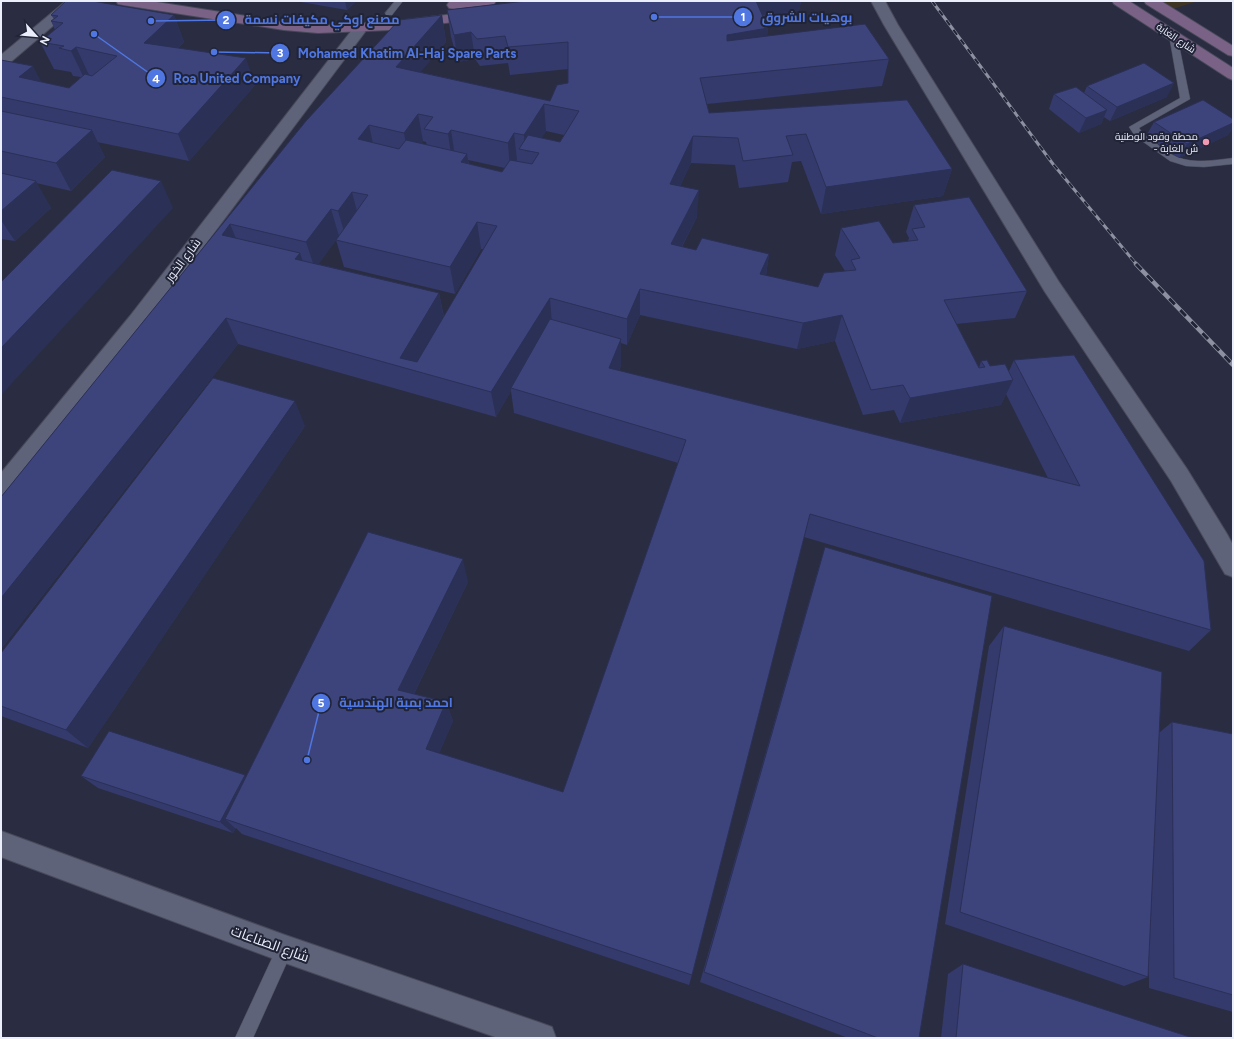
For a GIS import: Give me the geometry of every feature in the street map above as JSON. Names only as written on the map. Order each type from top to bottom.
[{"type":"main road","points":[[123,1],[284,26],[318,29],[360,29],[498,12]]},
{"type":"main road","points":[[276,11],[339,16],[389,13],[489,1]]},
{"type":"main road","name":"شارع الغابة","points":[[1118,1],[1233,75]]},
{"type":"main road","name":"شارع الغابة","points":[[1151,1],[1233,52]]},
{"type":"street","points":[[1,63],[75,1]]},
{"type":"street","points":[[878,1],[891,25],[1052,287],[1179,475],[1233,567]]},
{"type":"street","name":"شارع الخور","points":[[1,488],[137,321],[360,29]]},
{"type":"street","name":"شارع الصناعات","points":[[1,844],[285,950],[541,1038]]},
{"type":"lane","points":[[389,13],[399,1]]},
{"type":"lane","points":[[1173,35],[1184,98],[1134,127],[1138,134],[1173,159],[1186,163],[1204,164],[1233,161]]},
{"type":"lane","points":[[244,1038],[285,950]]},
{"type":"shaded area","points":[[1156,1],[1198,1],[1170,10]]},
{"type":"building","points":[[66,1],[92,1],[174,15],[144,43],[246,58],[178,134],[1,97],[1,60],[33,66],[19,77],[69,88],[85,74],[92,76],[117,56],[76,47],[71,51],[59,48],[64,46],[40,42],[63,23],[51,21],[58,16],[51,15]]},
{"type":"building","points":[[526,1],[756,1],[768,28],[727,35],[727,41],[865,24],[889,59],[700,78],[709,113],[907,100],[952,169],[826,187],[806,134],[786,136],[793,155],[743,161],[738,138],[693,136],[670,184],[699,190],[671,244],[696,250],[702,238],[769,254],[760,274],[818,287],[824,273],[856,270],[851,260],[860,258],[841,228],[879,221],[893,243],[918,240],[912,229],[925,227],[914,205],[969,197],[1027,291],[944,300],[979,368],[985,367],[981,361],[987,360],[990,366],[1005,364],[1013,380],[910,398],[903,385],[871,390],[842,315],[803,323],[640,289],[627,319],[550,298],[491,392],[226,318],[1,598],[1,497],[306,121],[399,20],[442,15],[396,67],[550,101],[557,85],[568,83],[568,42],[508,47],[505,36],[477,39],[471,32],[454,35],[447,10]],"holes":[[[544,104],[579,111],[560,142],[528,135],[519,149],[539,153],[532,164],[510,160],[502,172],[461,162],[467,154],[406,140],[399,149],[358,139],[369,125],[404,133],[418,114],[433,117],[424,129],[448,134],[451,130],[508,143],[514,133],[524,135]],[[352,192],[368,195],[336,240],[450,267],[477,222],[497,226],[417,362],[400,358],[439,293],[295,259],[300,253],[222,235],[230,224],[306,242],[331,209],[338,211]]]},
{"type":"building","points":[[1144,63],[1174,83],[1117,107],[1087,86]]},
{"type":"building","points":[[1076,87],[1107,110],[1086,118],[1054,94]]},
{"type":"building","points":[[1203,100],[1233,119],[1233,123],[1187,144],[1154,122]]},
{"type":"building","points":[[1,111],[92,130],[56,163],[1,151]]},
{"type":"building","points":[[112,170],[161,181],[1,348],[1,282]]},
{"type":"building","points":[[1,173],[36,181],[1,211]]},
{"type":"building","points":[[550,319],[621,339],[609,368],[1080,486],[1014,360],[1074,355],[1204,561],[1211,630],[810,514],[692,975],[225,819],[368,532],[463,559],[398,690],[446,702],[426,749],[563,792],[686,440],[511,388]]},
{"type":"building","points":[[213,378],[295,401],[66,730],[1,706],[1,653]]},
{"type":"building","points":[[825,547],[992,596],[919,1038],[878,1038],[704,972]]},
{"type":"building","points":[[1004,626],[1162,672],[1148,977],[960,912]]},
{"type":"building","points":[[1172,722],[1233,734],[1233,995],[1174,978]]},
{"type":"building","points":[[109,731],[245,775],[220,822],[81,776]]},
{"type":"building","points":[[963,964],[1193,1038],[956,1038]]},
{"type":"railway","points":[[932,1],[1053,164],[1137,265]]},
{"type":"railway","points":[[1136,264],[1233,365]]},
{"type":"place","name":"بوهيات الشروق","points":[[654,17]]},
{"type":"place","name":"مصنع اوكي مكيفات نسمة","points":[[151,21]]},
{"type":"place","name":"Roa United Company","points":[[94,34]]},
{"type":"place","name":"Mohamed Khatim Al-Haj Spare Parts","points":[[214,52]]},
{"type":"place","name":"محطة وقود الوطنية - ش الغابة","points":[[1206,142]]},
{"type":"place","name":"احمد بمبة الهندسية","points":[[307,760]]}]
